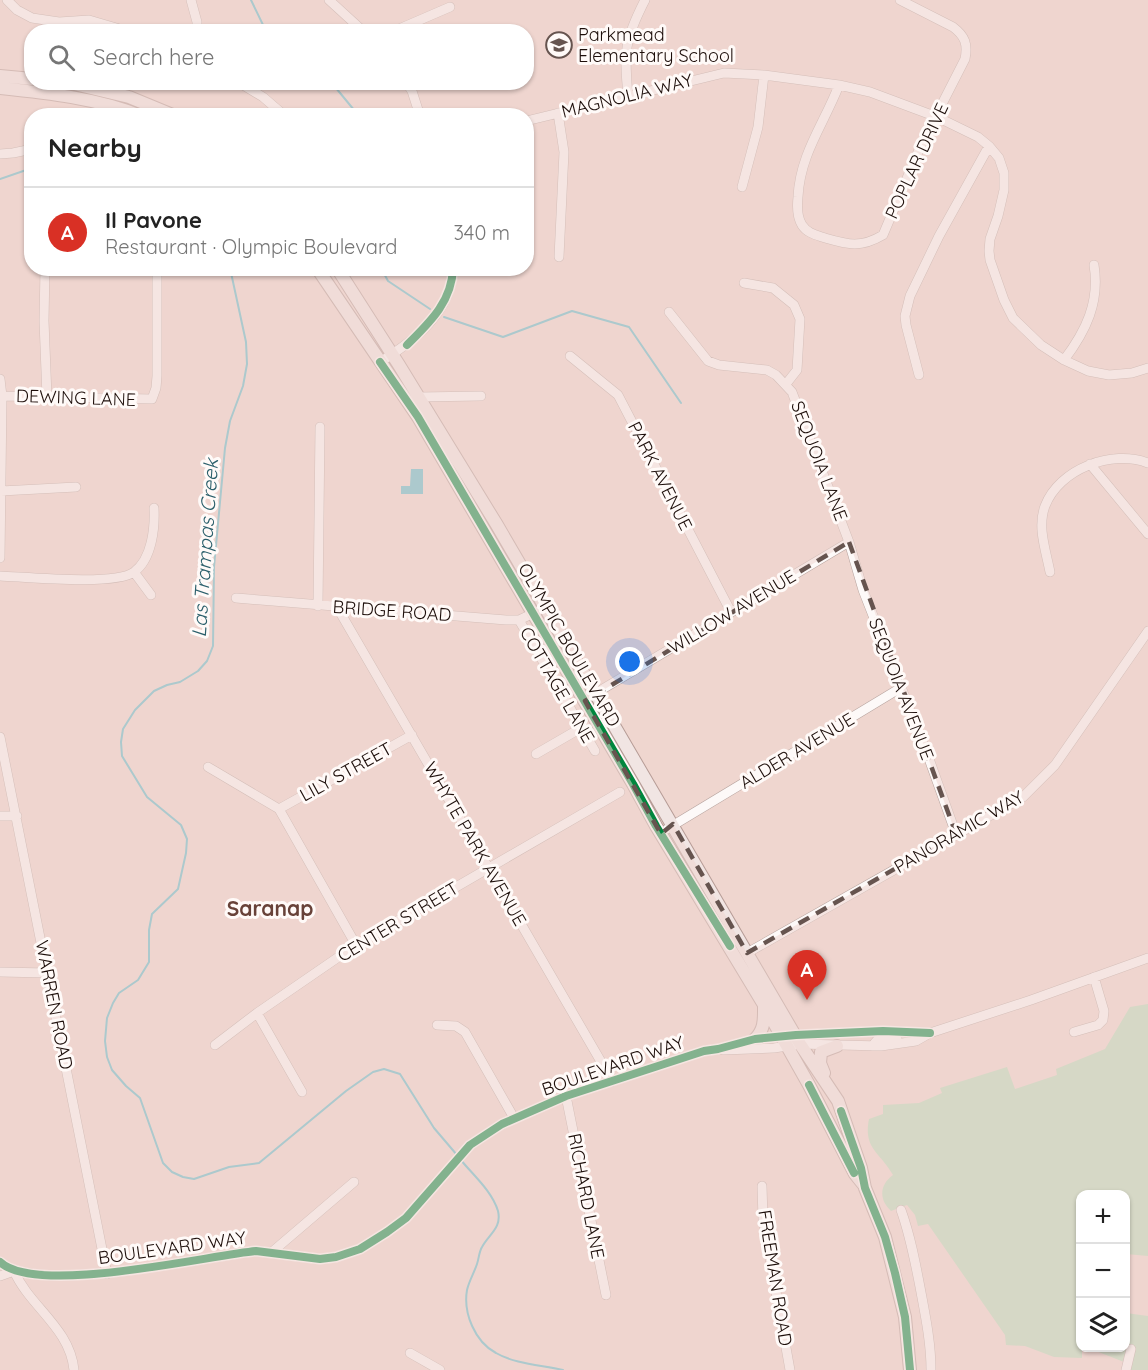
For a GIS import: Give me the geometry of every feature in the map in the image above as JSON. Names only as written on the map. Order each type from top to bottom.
[{"type":"main road","points":[[0,76],[24,78]]},
{"type":"main road","points":[[0,88],[65,94],[125,107]]},
{"type":"main road","points":[[85,90],[125,107]]},
{"type":"main road","name":"OLYMPIC BOULEVARD","points":[[322,276],[418,417],[661,834],[764,1005],[855,1174],[865,1188]]},
{"type":"main road","name":"OLYMPIC BOULEVARD","points":[[342,276],[419,397],[545,606],[798,1040],[838,1101],[861,1168],[865,1188],[885,1237],[895,1273],[905,1317],[910,1370]]},
{"type":"main road","points":[[755,1039],[764,1024],[764,1005]]},
{"type":"main road","points":[[831,1090],[831,1084],[820,1063],[820,1056],[823,1049],[837,1046]]},
{"type":"street","points":[[8,0],[17,10],[32,18],[59,22],[89,20],[103,24]]},
{"type":"street","points":[[191,0],[197,24]]},
{"type":"street","points":[[329,0],[355,24]]},
{"type":"street","points":[[628,96],[626,46],[630,29],[645,0]]},
{"type":"street","name":"POPLAR DRIVE","points":[[839,85],[802,167],[797,209],[801,224],[811,234],[856,245],[869,243],[883,235],[921,145],[965,59],[966,41],[961,33],[900,0]]},
{"type":"street","points":[[411,24],[450,7]]},
{"type":"street","name":"MAGNOLIA WAY","points":[[534,119],[723,73],[764,75],[839,85],[870,92],[937,117],[978,138],[999,158],[1004,173],[1004,190],[990,239],[989,251],[1004,300],[1013,318],[1041,345],[1064,360],[1088,371],[1109,375],[1132,373],[1148,368]]},
{"type":"street","points":[[742,187],[758,127],[764,75]]},
{"type":"street","points":[[251,90],[276,108]]},
{"type":"street","points":[[411,90],[417,108]]},
{"type":"street","points":[[558,113],[564,152],[559,257]]},
{"type":"street","points":[[919,375],[906,325],[905,316],[910,296],[939,236],[989,146]]},
{"type":"street","points":[[0,154],[24,151]]},
{"type":"street","points":[[1064,360],[1076,345],[1091,314],[1096,280],[1094,265]]},
{"type":"street","points":[[45,276],[47,397]]},
{"type":"street","name":"DEWING LANE","points":[[1,396],[152,399],[157,376],[157,276]]},
{"type":"street","points":[[380,362],[407,345],[434,320],[444,303],[452,276]]},
{"type":"street","points":[[744,283],[773,288],[794,305],[800,319],[798,370],[786,384]]},
{"type":"street","name":"SEQUOIA LANE","points":[[669,312],[708,361],[719,365],[767,370],[786,384],[792,392],[849,542]]},
{"type":"street","name":"PARK AVENUE","points":[[570,356],[618,395],[731,612]]},
{"type":"street","points":[[0,379],[2,490],[0,558]]},
{"type":"street","points":[[419,397],[481,396]]},
{"type":"street","points":[[320,427],[319,524],[325,528],[321,606]]},
{"type":"street","points":[[1050,572],[1042,530],[1044,507],[1055,488],[1069,476],[1090,464],[1116,459],[1140,460],[1148,463]]},
{"type":"street","points":[[1090,464],[1148,534]]},
{"type":"street","points":[[2,490],[76,487]]},
{"type":"street","points":[[0,576],[108,579],[119,578],[134,572],[141,565],[150,545],[154,532],[154,508]]},
{"type":"street","name":"WILLOW AVENUE","points":[[585,701],[596,692],[849,542]]},
{"type":"street","name":"SEQUOIA AVENUE","points":[[849,542],[863,590],[902,687],[956,834]]},
{"type":"street","points":[[134,572],[151,595]]},
{"type":"street","name":"BRIDGE ROAD","points":[[236,598],[519,620],[545,606]]},
{"type":"street","name":"WHYTE PARK AVENUE","points":[[337,607],[602,1062],[611,1082]]},
{"type":"street","name":"COTTAGE LANE","points":[[519,620],[595,751]]},
{"type":"street","name":"PANORAMIC WAY","points":[[747,953],[1023,797],[1053,767],[1148,631]]},
{"type":"street","name":"ALDER AVENUE","points":[[661,834],[902,687]]},
{"type":"street","points":[[536,754],[581,728]]},
{"type":"street","name":"LILY STREET","points":[[279,809],[412,735]]},
{"type":"street","name":"WARREN ROAD","points":[[0,737],[107,1274]]},
{"type":"street","points":[[208,767],[279,809],[356,945]]},
{"type":"street","name":"CENTER STREET","points":[[215,1045],[257,1013],[356,945],[620,792]]},
{"type":"street","points":[[0,816],[17,816]]},
{"type":"street","points":[[798,1040],[837,1046],[872,1046],[916,1041],[930,1033],[1148,958]]},
{"type":"street","points":[[0,972],[47,973]]},
{"type":"street","points":[[1074,1032],[1098,1025],[1103,1020],[1104,1011],[1094,977]]},
{"type":"street","points":[[257,1013],[302,1092]]},
{"type":"street","points":[[437,1025],[456,1026],[465,1032],[514,1118]]},
{"type":"street","points":[[783,1042],[883,1031],[930,1033]]},
{"type":"street","points":[[872,1046],[879,1038],[899,1037],[910,1032]]},
{"type":"street","name":"BOULEVARD WAY","points":[[14,1272],[107,1274],[239,1253],[272,1252],[320,1259],[336,1257],[360,1249],[387,1232],[414,1210],[470,1145],[501,1124],[566,1096],[704,1051],[755,1039],[783,1042]]},
{"type":"street","name":"BOULEVARD WAY","points":[[718,1049],[743,1050],[783,1042]]},
{"type":"street","name":"RICHARD LANE","points":[[566,1096],[606,1294]]},
{"type":"street","points":[[272,1252],[354,1182]]},
{"type":"street","name":"FREEMAN ROAD","points":[[762,1186],[763,1220],[790,1370]]},
{"type":"street","points":[[901,1210],[908,1229],[924,1305],[931,1370]]},
{"type":"street","points":[[0,1262],[14,1272],[19,1284],[63,1336],[72,1356],[74,1370]]},
{"type":"street","points":[[0,1276],[14,1272]]},
{"type":"street","points":[[1126,1370],[1131,1349]]},
{"type":"street","points":[[410,1353],[440,1370]]},
{"type":"highlighted area","points":[[849,542],[956,834],[747,953],[673,824],[661,834],[585,701]]},
{"type":"green space","points":[[1148,1004],[1148,1256],[1130,1254],[1130,1190],[1076,1190],[1076,1352],[1082,1352],[1082,1358],[1054,1357],[1025,1346],[1006,1345],[1005,1335],[928,1224],[918,1226],[915,1215],[907,1205],[891,1211],[887,1207],[882,1193],[885,1183],[893,1175],[874,1150],[868,1137],[869,1119],[883,1114],[883,1105],[919,1103],[942,1093],[940,1088],[1007,1067],[1015,1089],[1057,1075],[1056,1069],[1105,1049],[1130,1007]]},
{"type":"green space","points":[[1130,1314],[1148,1316],[1148,1370],[1122,1370],[1124,1362],[1099,1352],[1130,1352]]},
{"type":"water","points":[[411,469],[423,469],[423,494],[401,494],[401,486],[410,486]]},
{"type":"waterway","points":[[251,0],[263,24]]},
{"type":"waterway","points":[[338,90],[352,108]]},
{"type":"waterway","name":"Las Trampas Creek","points":[[0,179],[24,171]]},
{"type":"waterway","name":"Las Trampas Creek","points":[[232,276],[246,342],[247,364],[243,386],[230,421],[225,448],[214,567],[213,646],[207,661],[198,671],[180,682],[154,691],[135,710],[123,729],[121,742],[122,756],[147,797],[181,825],[187,839],[186,853],[178,889],[152,914],[149,930],[149,962],[138,980],[119,993],[107,1018],[105,1041],[107,1057],[112,1070],[140,1098],[163,1163],[172,1172],[183,1177],[194,1179],[229,1167],[259,1163],[346,1091],[373,1072],[384,1069],[400,1074],[434,1128],[457,1155]]},
{"type":"waterway","points":[[385,276],[388,281],[430,309]]},
{"type":"waterway","points":[[444,317],[503,337],[572,311],[629,327],[681,403]]},
{"type":"waterway","name":"Las Trampas Creek","points":[[460,1159],[482,1183],[495,1204],[499,1217],[497,1226],[481,1249],[467,1290],[467,1308],[472,1326],[482,1342],[503,1357],[563,1370]]},
{"type":"cycle path","points":[[407,345],[431,320],[444,302],[452,276]]},
{"type":"cycle path","points":[[380,362],[418,417],[656,826],[730,946]]},
{"type":"cycle path","points":[[0,1262],[19,1271],[48,1275],[83,1275],[162,1266],[256,1251],[320,1259],[336,1257],[360,1249],[406,1218],[470,1145],[502,1124],[566,1096],[704,1051],[755,1039],[883,1031],[930,1033]]},
{"type":"cycle path","points":[[809,1085],[854,1173]]},
{"type":"cycle path","points":[[841,1111],[861,1168],[865,1188],[885,1237],[895,1273],[905,1317],[910,1370]]},
{"type":"place","name":"Parkmead Elementary School","points":[[559,45]]},
{"type":"place","name":"Il Pavone","points":[[807,1000]]},
{"type":"district","name":"Saranap","points":[[270,909]]}]
